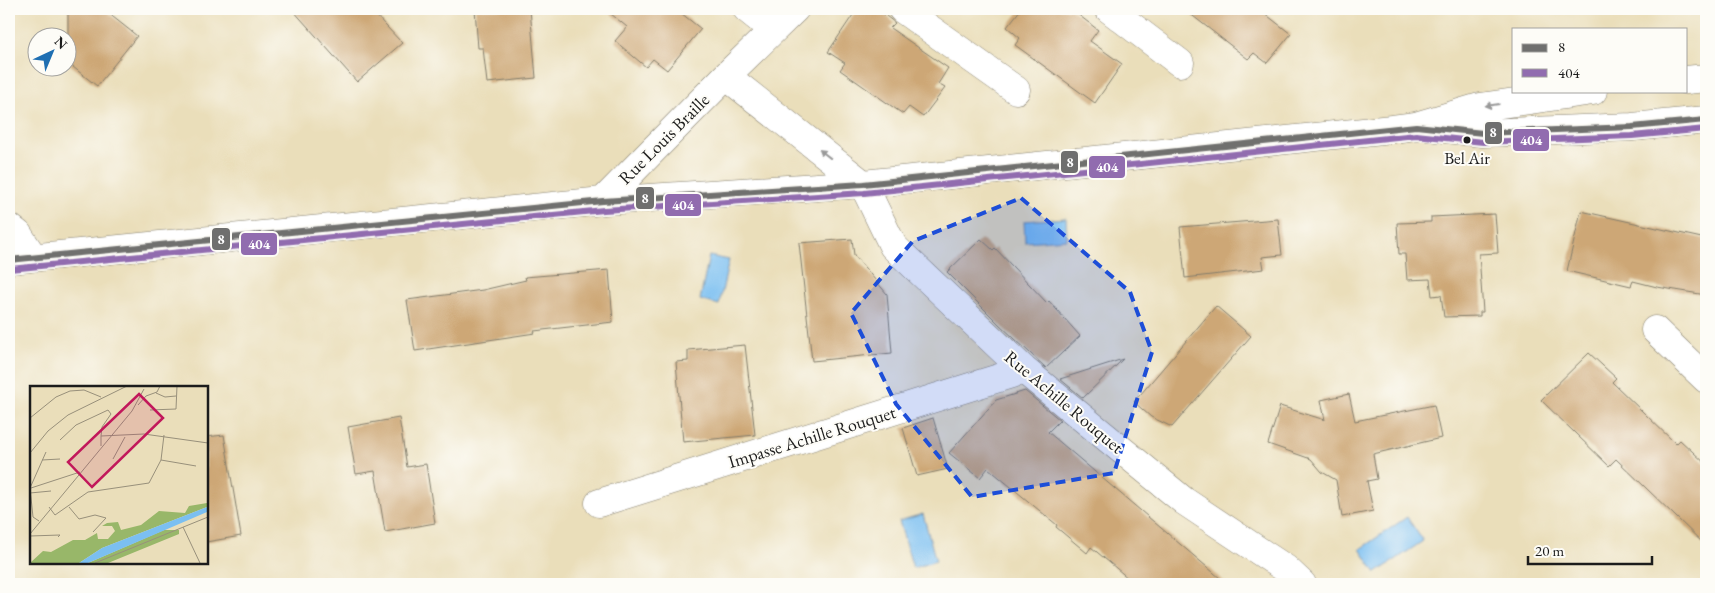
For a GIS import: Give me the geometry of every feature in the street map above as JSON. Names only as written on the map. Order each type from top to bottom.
[{"type":"street","points":[[747,9],[773,30]]},
{"type":"street","name":"Rue Louis Braille","points":[[602,201],[795,9]]},
{"type":"street","points":[[902,9],[1016,90]]},
{"type":"street","points":[[1109,9],[1180,63]]},
{"type":"street","points":[[726,76],[863,184]]},
{"type":"street","points":[[1688,80],[1706,78]]},
{"type":"street","points":[[9,227],[18,234],[21,259],[602,201],[863,184],[1416,126],[1480,107],[1586,92]]},
{"type":"street","points":[[1416,126],[1482,133],[1632,127],[1706,120]]},
{"type":"street","name":"Rue Achille Rouquet","points":[[863,184],[893,246],[1024,370],[1184,501],[1286,569],[1302,584]]},
{"type":"street","points":[[1655,330],[1706,379]]},
{"type":"street","name":"Impasse Achille Rouquet","points":[[600,503],[1024,370]]},
{"type":"highlighted area","points":[[1021,198],[1130,292],[1152,352],[1114,473],[972,497],[896,404],[851,313],[913,241]]},
{"type":"water","points":[[1066,218],[1067,239],[1025,242],[1024,221]]},
{"type":"water","points":[[709,256],[729,260],[719,305],[700,300]]},
{"type":"water","points":[[923,514],[936,561],[913,568],[899,521]]},
{"type":"water","points":[[1407,517],[1423,541],[1376,573],[1360,549]]},
{"type":"building","points":[[68,9],[103,9],[137,36],[97,86],[78,71],[78,28],[68,28]]},
{"type":"building","points":[[292,9],[370,9],[402,43],[357,82]]},
{"type":"building","points":[[475,9],[530,9],[536,78],[487,83],[483,48],[478,48]]},
{"type":"building","points":[[605,9],[676,9],[701,29],[667,70],[653,59],[646,67],[615,41],[627,27]]},
{"type":"building","points":[[857,9],[877,9],[895,23],[890,28],[948,68],[938,84],[945,88],[923,117],[909,107],[903,114],[840,70],[845,63],[828,52]]},
{"type":"building","points":[[1021,9],[1071,9],[1098,30],[1090,41],[1122,64],[1095,103],[1015,45],[1020,38],[1007,27]]},
{"type":"building","points":[[1184,9],[1259,9],[1291,34],[1267,63],[1254,53],[1248,59]]},
{"type":"building","points":[[1581,211],[1706,239],[1706,295],[1633,281],[1631,286],[1567,271]]},
{"type":"building","points":[[1495,214],[1498,253],[1479,254],[1483,312],[1480,312],[1480,316],[1444,317],[1441,295],[1432,296],[1430,279],[1407,280],[1405,254],[1399,254],[1397,223],[1431,222],[1431,217]]},
{"type":"building","points":[[1278,219],[1282,255],[1262,257],[1264,269],[1185,278],[1180,227]]},
{"type":"building","points":[[852,239],[854,255],[887,294],[892,353],[812,361],[799,243]]},
{"type":"building","points":[[981,239],[993,250],[995,248],[1047,303],[1049,301],[1080,336],[1046,368],[947,272]]},
{"type":"building","points":[[609,270],[613,322],[534,331],[535,333],[415,351],[407,300],[483,290],[526,280],[525,277]]},
{"type":"building","points":[[1216,306],[1251,336],[1172,427],[1151,417],[1134,402]]},
{"type":"building","points":[[745,345],[755,435],[683,442],[676,362],[688,361],[688,350]]},
{"type":"building","points":[[1589,353],[1616,378],[1612,382],[1676,444],[1680,440],[1706,464],[1706,546],[1616,459],[1609,466],[1541,400]]},
{"type":"building","points":[[1123,359],[1083,398],[1060,379]]},
{"type":"building","points":[[1025,391],[1060,420],[1048,432],[1227,584],[1135,584],[1091,547],[1087,553],[1056,527],[1057,525],[988,468],[980,478],[949,453],[996,400]]},
{"type":"building","points":[[1349,394],[1355,421],[1434,405],[1441,438],[1373,454],[1377,479],[1367,481],[1373,511],[1342,517],[1336,480],[1322,472],[1311,459],[1268,444],[1280,406],[1325,420],[1321,400]]},
{"type":"building","points":[[399,418],[407,467],[426,464],[435,523],[385,532],[375,471],[356,474],[348,427]]},
{"type":"building","points":[[933,418],[948,469],[917,476],[903,428]]},
{"type":"building","points":[[224,435],[241,536],[208,542],[208,437]]},
{"type":"transit line","name":"8","points":[[9,260],[603,201],[863,184],[1416,126],[1483,133],[1632,127],[1706,120]]},
{"type":"transit line","name":"404","points":[[10,269],[604,210],[864,193],[1416,135],[1483,142],[1632,136],[1706,129]]},
{"type":"place","name":"Bel Air","points":[[1467,140]]}]
